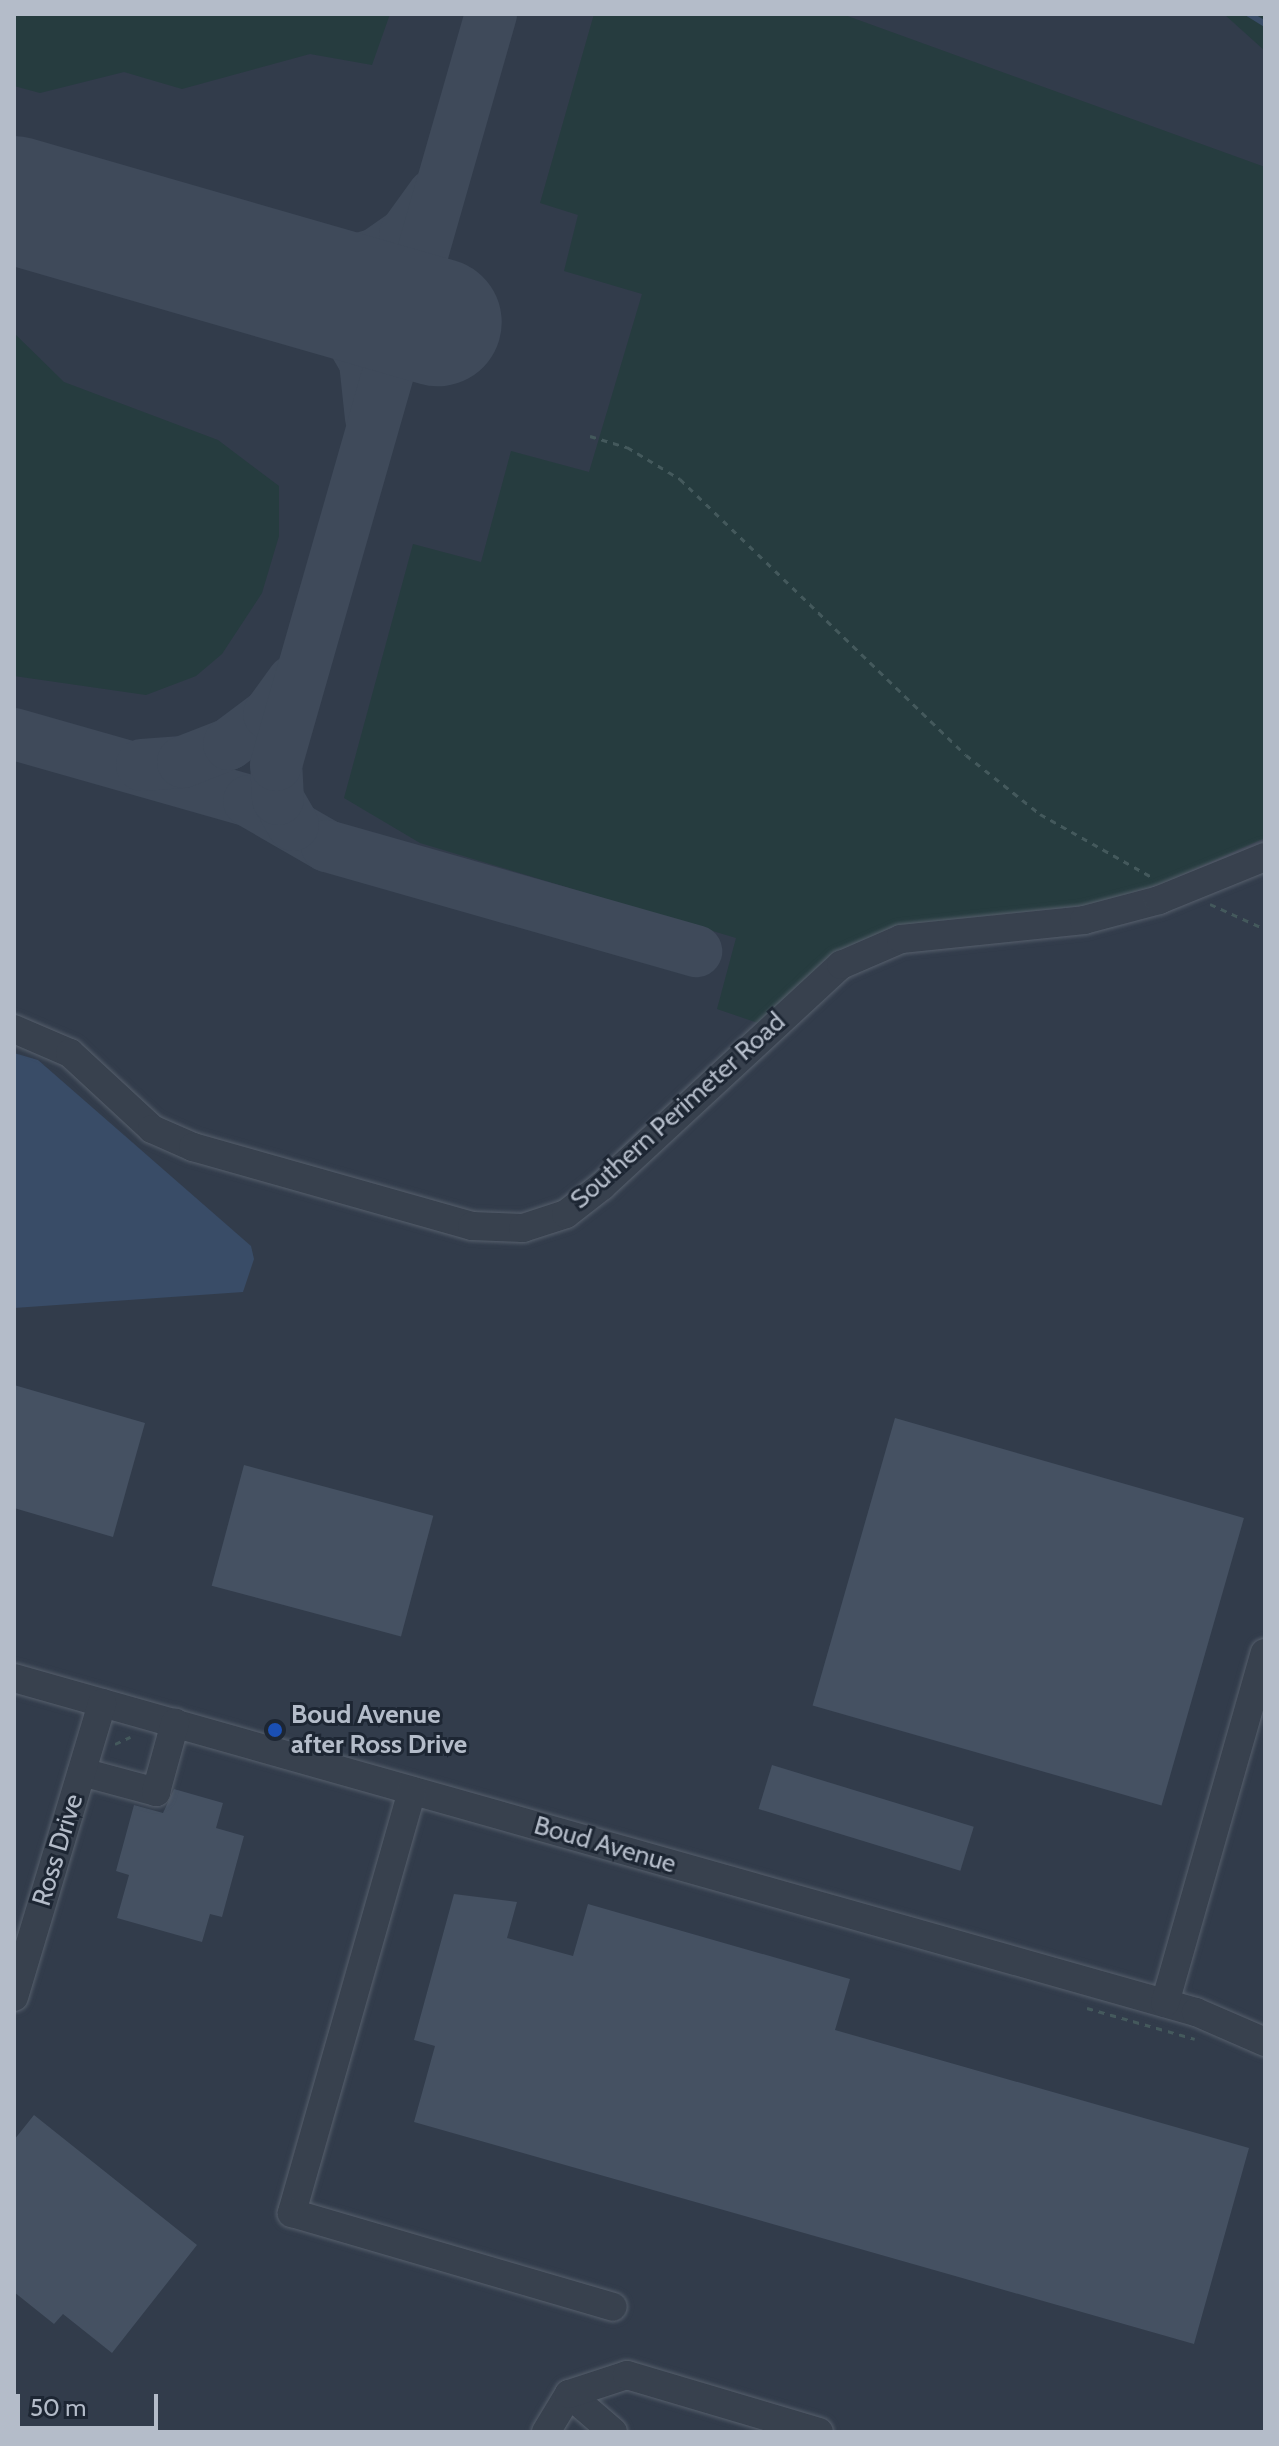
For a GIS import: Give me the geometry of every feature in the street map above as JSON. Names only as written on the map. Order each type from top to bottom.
[{"type":"street","name":"Southern Perimeter Road","points":[[14,1029],[70,1053],[152,1129],[193,1147],[472,1226],[523,1228],[566,1214],[602,1186],[841,965],[901,939],[1084,920],[1182,892],[1265,857]]},
{"type":"street","points":[[1165,2003],[1265,1653]]},
{"type":"street","name":"Boud Avenue","points":[[14,1678],[102,1703],[172,1732],[412,1791],[1196,2012],[1265,2042]]},
{"type":"street","name":"Ross Drive","points":[[14,1997],[24,1927],[92,1775],[102,1703]]},
{"type":"street","points":[[92,1775],[156,1792],[172,1732]]},
{"type":"street","points":[[412,1791],[292,2213],[613,2307]]},
{"type":"street","name":"Boud Avenue","points":[[1196,2012],[1265,2022]]},
{"type":"street","points":[[546,2432],[569,2394],[627,2375],[819,2432]]},
{"type":"street","points":[[569,2394],[613,2432]]},
{"type":"path","points":[[590,436],[627,447],[680,479],[747,536],[909,704],[1040,814],[1182,892],[1265,929]]},
{"type":"path","points":[[92,1775],[111,1746],[141,1731],[172,1732]]},
{"type":"path","points":[[1075,2004],[1205,2042]]},
{"type":"shaded area","points":[[14,14],[1265,14],[1265,2432],[14,2432]]},
{"type":"green space","points":[[14,14],[390,14],[372,65],[310,54],[182,89],[124,72],[40,93],[14,86]]},
{"type":"green space","points":[[594,14],[842,14],[1265,167],[1265,838],[1161,884],[1091,905],[905,925],[838,956],[758,1023],[717,1009],[736,938],[420,843],[344,798],[413,544],[481,562],[511,451],[589,472],[642,294],[564,271],[578,215],[540,203]]},
{"type":"green space","points":[[1224,14],[1265,14],[1265,51]]},
{"type":"green space","points":[[14,333],[64,382],[218,440],[279,486],[279,536],[262,593],[222,654],[196,676],[146,695],[14,676]]},
{"type":"water","points":[[14,1053],[38,1060],[251,1246],[254,1259],[243,1292],[14,1308]]},
{"type":"building","points":[[14,1385],[145,1423],[113,1537],[14,1508]]},
{"type":"building","points":[[895,1418],[1244,1518],[1162,1805],[813,1705]]},
{"type":"building","points":[[244,1465],[433,1516],[401,1636],[212,1586]]},
{"type":"building","points":[[772,1765],[974,1827],[960,1871],[759,1809]]},
{"type":"building","points":[[174,1789],[223,1803],[216,1828],[244,1836],[222,1917],[210,1914],[202,1942],[117,1918],[129,1875],[116,1871],[134,1805],[163,1813]]},
{"type":"building","points":[[454,1894],[517,1902],[507,1938],[573,1956],[588,1904],[850,1979],[835,2030],[1249,2148],[1194,2344],[414,2122],[435,2046],[414,2040]]},
{"type":"building","points":[[34,2115],[197,2245],[112,2353],[63,2314],[54,2324],[14,2292],[14,2140]]},
{"type":"waterway","points":[[1249,14],[1265,24]]},
{"type":"taxiway","points":[[293,825],[278,799],[276,765],[491,14]]},
{"type":"taxiway","points":[[264,272],[318,271],[376,254],[405,234],[434,194]]},
{"type":"taxiway","points":[[264,272],[310,291],[337,314],[365,362],[371,418]]},
{"type":"taxiway","points":[[142,765],[183,762],[229,744],[269,714],[293,681]]},
{"type":"taxiway","points":[[14,734],[249,801],[327,846],[696,951]]},
{"type":"runway","points":[[14,200],[438,322]]},
{"type":"place","name":"Boud Avenue after Ross Drive","points":[[275,1730]]}]
